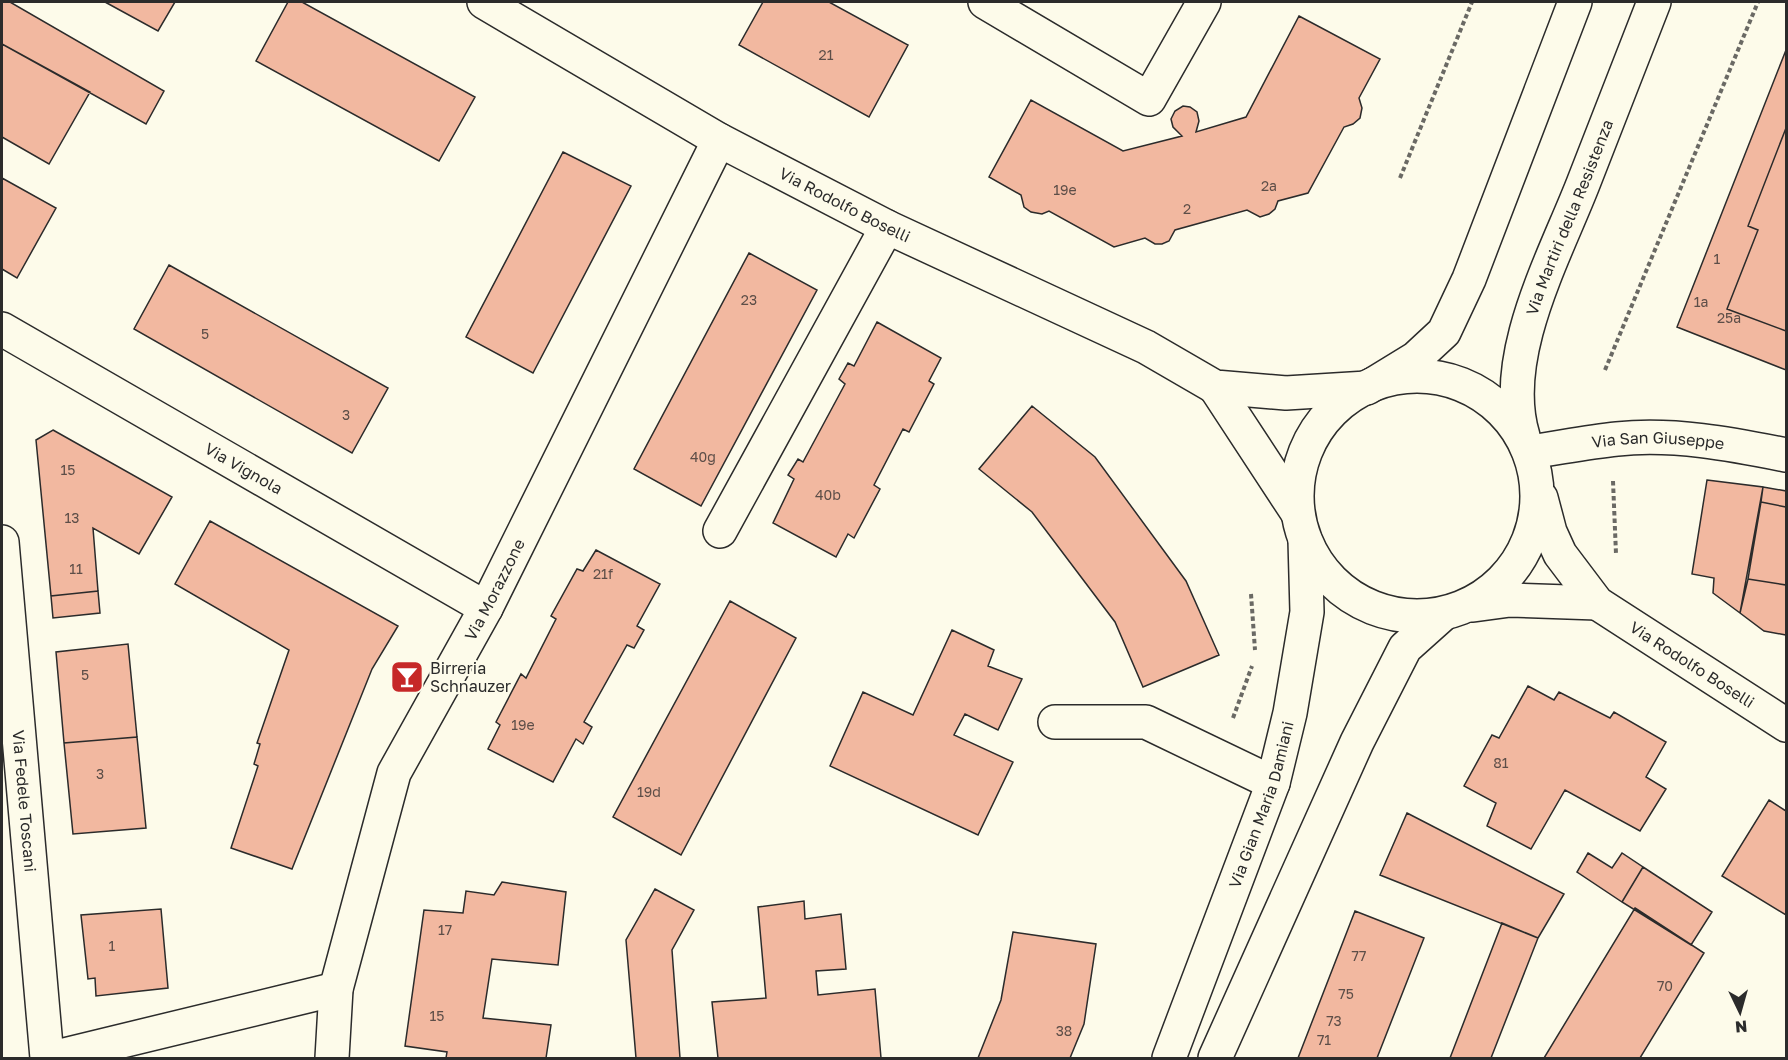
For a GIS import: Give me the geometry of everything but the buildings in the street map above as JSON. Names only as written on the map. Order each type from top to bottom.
[{"type":"street","name":"Via Rodolfo Boselli","points":[[484,2],[718,140],[887,227],[1146,347],[1215,387],[1286,393],[1367,388]]},
{"type":"street","points":[[985,2],[1149,99],[1204,2]]},
{"type":"street","points":[[1367,388],[1416,358],[1444,332],[1469,279],[1575,2]]},
{"type":"street","name":"Via Martiri della Resistenza","points":[[1530,456],[1516,416],[1516,400],[1527,329],[1654,2]]},
{"type":"street","name":"Via Morazzone","points":[[332,1059],[336,989],[394,772],[486,608],[718,140]]},
{"type":"street","points":[[720,531],[887,227]]},
{"type":"street","name":"Via Vignola","points":[[2,329],[486,608]]},
{"type":"street","points":[[1215,1059],[1357,742],[1404,648],[1454,611],[1501,582],[1514,569],[1528,545],[1536,518],[1530,456],[1507,416],[1486,397],[1462,385],[1435,377],[1408,376],[1381,381],[1367,388]]},
{"type":"street","name":"Via Rodolfo Boselli","points":[[1215,387],[1301,526],[1318,565],[1330,579],[1360,603],[1386,613],[1414,617],[1454,611]]},
{"type":"street","name":"Via Gian Maria Damiani","points":[[1169,1059],[1273,783],[1290,713],[1307,612],[1297,484],[1303,456],[1316,431],[1334,410],[1367,388]]},
{"type":"street","name":"Via San Giuseppe","points":[[1530,456],[1618,439],[1654,438],[1721,442],[1786,455]]},
{"type":"street","name":"Via Rodolfo Boselli","points":[[1530,456],[1550,532],[1560,554],[1597,603],[1786,725]]},
{"type":"street","name":"Via Fedele Toscani","points":[[2,542],[47,1059]]},
{"type":"street","points":[[1454,611],[1510,600],[1597,603]]},
{"type":"street","points":[[1055,722],[1146,722],[1273,783]]},
{"type":"street","points":[[52,1059],[336,989]]},
{"type":"path","points":[[1400,178],[1472,2]]},
{"type":"path","points":[[1605,370],[1758,2]]},
{"type":"path","points":[[1613,470],[1616,564]]},
{"type":"path","points":[[1218,757],[1255,657],[1255,623],[1251,594]]},
{"type":"place","name":"Birreria Schnauzer","points":[[407,677]]}]
